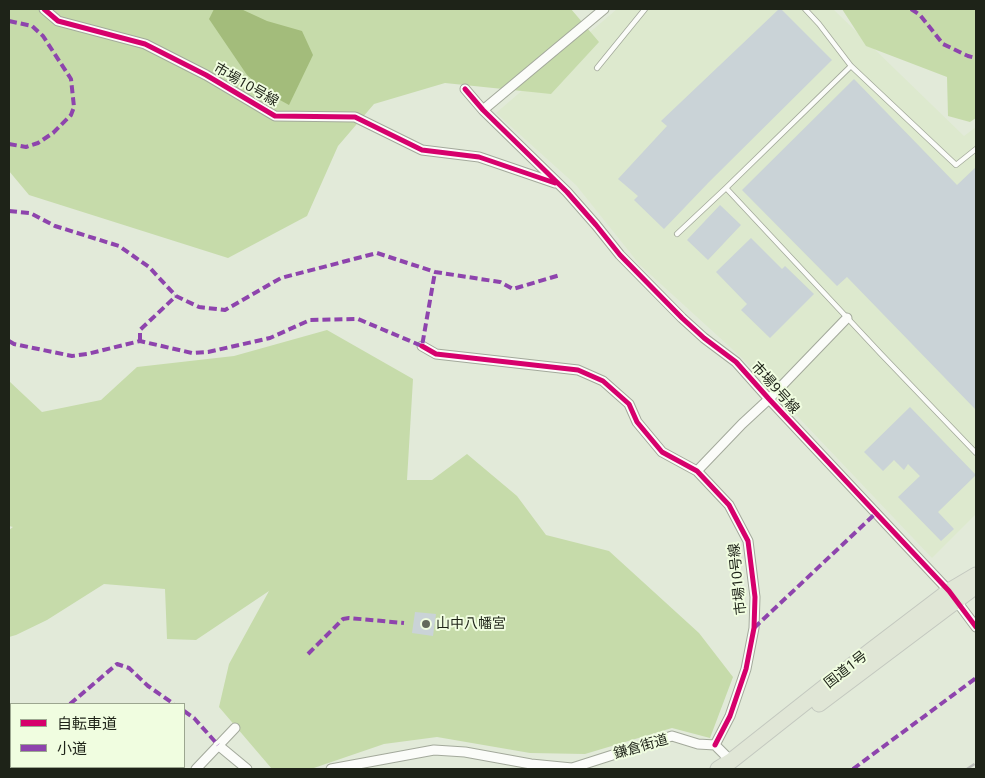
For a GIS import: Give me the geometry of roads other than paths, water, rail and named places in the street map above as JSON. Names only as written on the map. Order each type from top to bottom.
[{"type":"highway","name":"国道1号","points":[[727,767],[953,596],[976,575]]},
{"type":"highway","name":"国道1号","points":[[953,596],[976,586]]},
{"type":"street","name":"市場10号線","points":[[44,9],[58,20],[145,44],[206,75],[276,116],[356,116],[422,150],[479,157],[558,184]]},
{"type":"street","points":[[483,110],[604,9]]},
{"type":"street","name":"市場9号線","points":[[466,89],[483,110],[567,192],[620,255],[682,318],[704,338],[736,362],[953,596],[976,627]]},
{"type":"street","points":[[697,471],[847,318]]},
{"type":"street","name":"市場10号線","points":[[422,346],[436,354],[578,370],[603,381],[629,404],[637,422],[662,452],[697,471],[729,505],[748,541],[754,597],[754,628],[746,669],[730,716],[716,745]]},
{"type":"street","points":[[196,769],[236,728]]},
{"type":"street","name":"鎌倉街道","points":[[331,769],[434,750],[465,752],[531,764],[572,768],[672,736],[698,744],[716,745]]},
{"type":"street","points":[[218,745],[248,769]]},
{"type":"street","points":[[716,745],[727,767]]},
{"type":"lane","points":[[597,68],[645,9]]},
{"type":"lane","points":[[805,9],[851,66],[956,165],[976,149]]},
{"type":"lane","points":[[676,234],[851,66]]},
{"type":"lane","points":[[726,188],[976,453]]},
{"type":"railway","points":[[967,769],[976,763]]},
{"type":"place","name":"山中八幡宮","points":[[426,624]]}]
